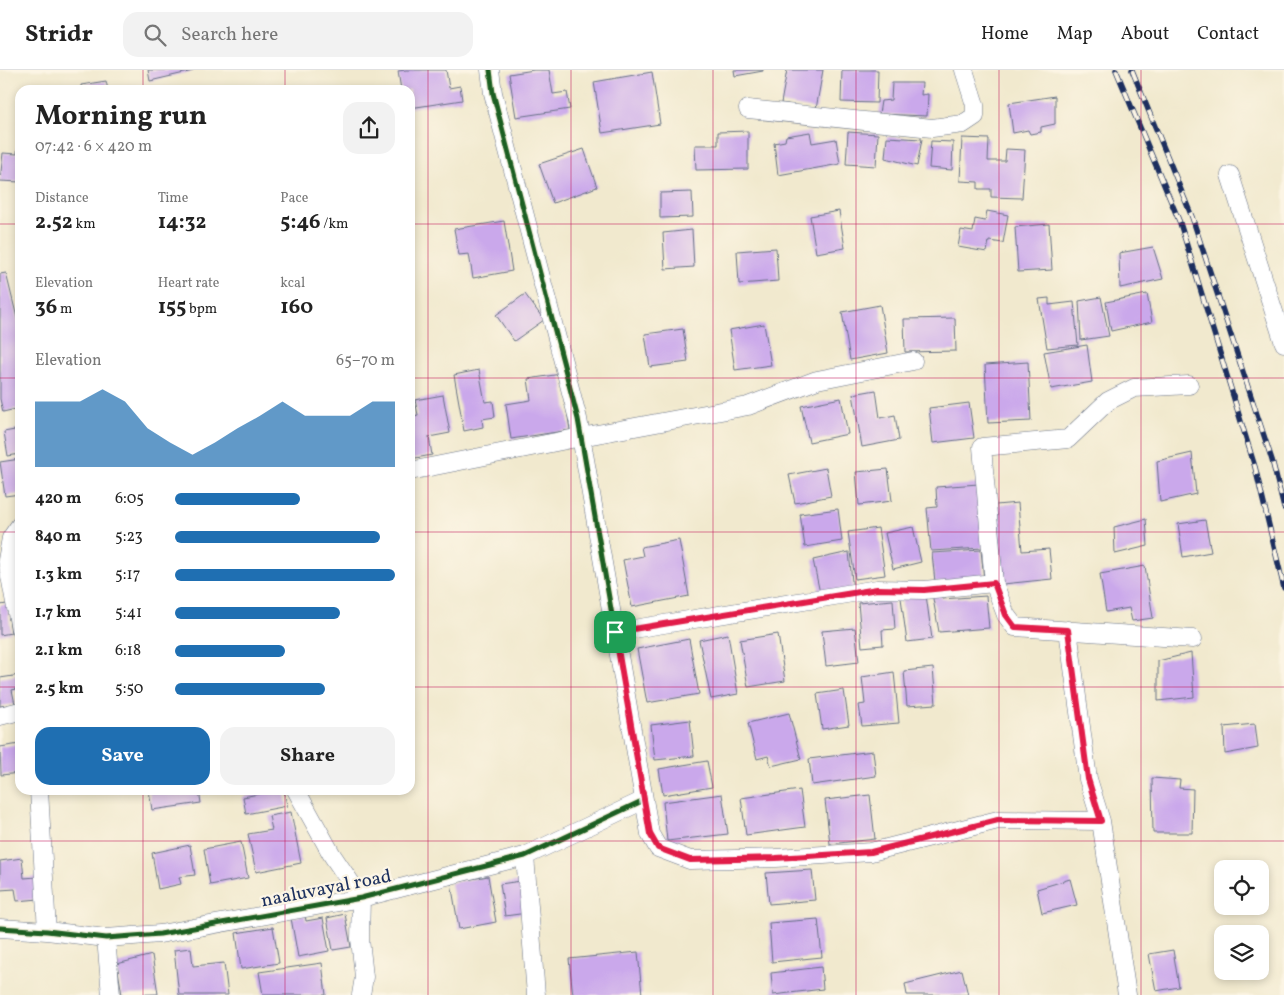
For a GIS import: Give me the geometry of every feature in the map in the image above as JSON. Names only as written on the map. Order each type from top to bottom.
[{"type":"street","points":[[490,70],[493,93],[578,419],[650,834],[658,848],[690,860],[776,858],[871,852],[998,820],[1101,821]]},
{"type":"street","points":[[748,109],[932,128],[964,124],[975,116],[975,105],[964,70]]},
{"type":"street","points":[[1230,175],[1284,343]]},
{"type":"street","points":[[415,470],[581,436],[748,406],[816,380],[913,361]]},
{"type":"street","points":[[1189,385],[1134,388],[1108,401],[1068,439],[982,447],[994,583],[1006,615],[1015,627],[1193,639]]},
{"type":"street","points":[[15,532],[11,538],[7,560],[15,602]]},
{"type":"street","points":[[615,632],[877,589],[924,590],[994,583]]},
{"type":"street","points":[[1068,630],[1088,779],[1101,821],[1127,995]]},
{"type":"street","points":[[0,716],[15,712]]},
{"type":"street","points":[[39,795],[47,931]]},
{"type":"street","points":[[299,795],[332,855],[361,898],[360,939],[364,977],[362,995]]},
{"type":"street","name":"naaluvayal road","points":[[0,928],[106,938],[160,934],[361,898],[525,856],[644,800]]},
{"type":"street","points":[[525,856],[536,995]]},
{"type":"street","points":[[106,938],[111,995]]},
{"type":"building","points":[[148,70],[192,70],[193,71],[150,81]]},
{"type":"building","points":[[446,70],[449,88],[460,86],[462,100],[415,107],[415,85],[400,85],[398,71]]},
{"type":"building","points":[[549,70],[553,94],[567,92],[570,109],[516,117],[509,74]]},
{"type":"building","points":[[734,70],[763,70],[763,71],[735,76]]},
{"type":"building","points":[[787,70],[823,70],[816,109],[781,103]]},
{"type":"building","points":[[842,70],[878,70],[877,103],[841,102]]},
{"type":"building","points":[[652,72],[660,124],[602,133],[594,82]]},
{"type":"building","points":[[106,81],[107,85],[81,85]]},
{"type":"building","points":[[892,83],[922,83],[921,95],[928,94],[927,116],[879,114],[881,101],[891,100]]},
{"type":"building","points":[[1055,96],[1055,124],[1041,127],[1041,132],[1030,134],[1028,130],[1013,133],[1009,103]]},
{"type":"building","points":[[748,131],[748,169],[696,170],[695,145],[718,145],[718,132]]},
{"type":"building","points":[[810,132],[812,143],[836,139],[840,164],[778,175],[774,143],[785,141],[786,136]]},
{"type":"building","points":[[848,132],[878,134],[876,166],[846,164]]},
{"type":"building","points":[[887,137],[922,139],[917,166],[885,158]]},
{"type":"building","points":[[962,138],[989,139],[988,161],[1005,161],[1006,149],[1025,150],[1022,198],[991,197],[991,189],[978,189],[978,182],[960,181]]},
{"type":"building","points":[[931,141],[953,142],[952,170],[929,168]]},
{"type":"building","points":[[584,149],[597,187],[553,203],[539,164]]},
{"type":"building","points":[[3,153],[15,154],[15,182],[0,181]]},
{"type":"building","points":[[692,192],[693,217],[660,218],[660,193]]},
{"type":"building","points":[[839,211],[845,248],[816,253],[810,216]]},
{"type":"building","points":[[987,211],[1008,215],[1003,243],[989,241],[987,252],[958,247],[961,230],[973,232],[975,219],[985,221]]},
{"type":"building","points":[[504,221],[512,271],[473,278],[469,254],[459,255],[454,229]]},
{"type":"building","points":[[1049,224],[1052,270],[1018,272],[1015,227]]},
{"type":"building","points":[[692,230],[694,267],[665,269],[663,233]]},
{"type":"building","points":[[1153,247],[1163,279],[1120,288],[1119,253]]},
{"type":"building","points":[[776,248],[778,281],[739,284],[737,251]]},
{"type":"building","points":[[6,273],[15,310],[15,409],[3,412],[0,399],[0,274]]},
{"type":"building","points":[[525,294],[544,320],[514,341],[496,315]]},
{"type":"building","points":[[1147,294],[1152,322],[1111,331],[1106,302]]},
{"type":"building","points":[[1101,297],[1109,336],[1081,340],[1079,301]]},
{"type":"building","points":[[1049,298],[1049,305],[1074,302],[1078,345],[1047,348],[1039,299]]},
{"type":"building","points":[[880,305],[888,353],[850,360],[842,312]]},
{"type":"building","points":[[955,318],[956,351],[905,352],[904,319]]},
{"type":"building","points":[[764,324],[771,365],[735,370],[729,330]]},
{"type":"building","points":[[683,329],[688,362],[650,367],[645,334]]},
{"type":"building","points":[[1087,345],[1092,382],[1051,389],[1044,352]]},
{"type":"building","points":[[1028,362],[1031,421],[988,423],[985,365]]},
{"type":"building","points":[[479,370],[485,402],[493,401],[495,417],[482,419],[483,427],[464,431],[454,375]]},
{"type":"building","points":[[561,374],[570,430],[511,439],[506,404],[531,400],[528,379]]},
{"type":"building","points":[[876,390],[880,418],[895,415],[899,440],[862,447],[853,394]]},
{"type":"building","points":[[443,395],[450,433],[429,437],[432,455],[415,458],[415,416],[418,415],[415,400]]},
{"type":"building","points":[[841,398],[848,434],[809,442],[801,406]]},
{"type":"building","points":[[969,403],[974,438],[933,443],[929,408]]},
{"type":"building","points":[[15,430],[15,455],[8,456],[4,432]]},
{"type":"building","points":[[1192,453],[1196,494],[1160,502],[1157,461]]},
{"type":"building","points":[[15,460],[15,495],[5,496],[0,462]]},
{"type":"building","points":[[826,468],[831,496],[795,503],[789,475]]},
{"type":"building","points":[[888,469],[892,501],[859,505],[856,472]]},
{"type":"building","points":[[979,484],[983,548],[931,551],[927,508],[937,507],[936,487]]},
{"type":"building","points":[[1018,503],[1022,551],[1049,549],[1052,579],[1003,584],[996,505]]},
{"type":"building","points":[[838,509],[842,541],[805,547],[800,514]]},
{"type":"building","points":[[1146,519],[1148,546],[1115,554],[1114,527]]},
{"type":"building","points":[[1205,520],[1211,552],[1183,557],[1178,524]]},
{"type":"building","points":[[913,527],[921,562],[893,569],[885,533]]},
{"type":"building","points":[[878,528],[885,575],[855,579],[848,532]]},
{"type":"building","points":[[679,540],[689,596],[632,607],[623,560],[643,556],[641,547]]},
{"type":"building","points":[[981,550],[984,580],[935,582],[932,553]]},
{"type":"building","points":[[849,552],[853,591],[821,598],[813,560]]},
{"type":"building","points":[[1145,566],[1153,618],[1132,621],[1129,608],[1106,612],[1100,574]]},
{"type":"building","points":[[932,593],[940,593],[942,599],[986,596],[989,628],[939,632]]},
{"type":"building","points":[[926,595],[932,639],[907,642],[901,598]]},
{"type":"building","points":[[893,600],[895,629],[882,630],[883,645],[862,647],[858,603]]},
{"type":"building","points":[[7,604],[11,633],[0,635],[0,605]]},
{"type":"building","points":[[855,628],[859,662],[826,666],[822,631]]},
{"type":"building","points":[[728,634],[738,694],[711,699],[699,640]]},
{"type":"building","points":[[778,634],[785,681],[748,687],[740,640]]},
{"type":"building","points":[[689,639],[699,694],[647,703],[637,649]]},
{"type":"building","points":[[1191,653],[1194,697],[1158,701],[1158,661]]},
{"type":"building","points":[[933,668],[936,704],[907,706],[904,671]]},
{"type":"building","points":[[894,672],[899,723],[862,726],[859,705],[865,704],[862,677]]},
{"type":"building","points":[[15,676],[15,689],[12,690],[15,704],[0,706],[0,678]]},
{"type":"building","points":[[844,690],[849,725],[822,729],[817,694]]},
{"type":"building","points":[[789,713],[801,759],[771,766],[768,756],[757,759],[748,723]]},
{"type":"building","points":[[690,720],[694,756],[655,760],[651,725]]},
{"type":"building","points":[[1255,724],[1258,748],[1225,754],[1224,727]]},
{"type":"building","points":[[15,745],[15,774],[1,775],[0,747]]},
{"type":"building","points":[[873,751],[876,776],[812,785],[809,759]]},
{"type":"building","points":[[707,761],[712,787],[663,795],[659,769]]},
{"type":"building","points":[[1152,778],[1180,780],[1179,788],[1193,789],[1192,833],[1153,833]]},
{"type":"building","points":[[800,790],[805,827],[746,835],[741,798]]},
{"type":"building","points":[[722,794],[728,834],[667,841],[663,802]]},
{"type":"building","points":[[150,795],[200,795],[201,803],[152,810]]},
{"type":"building","points":[[253,795],[285,795],[287,806],[246,814],[243,797]]},
{"type":"building","points":[[870,795],[875,839],[830,844],[825,800]]},
{"type":"building","points":[[291,812],[301,863],[256,872],[248,834],[272,830],[269,816]]},
{"type":"building","points":[[241,842],[248,878],[210,885],[204,849]]},
{"type":"building","points":[[190,845],[195,875],[179,877],[181,884],[158,889],[152,853]]},
{"type":"building","points":[[22,858],[24,878],[37,877],[39,899],[17,901],[15,889],[0,890],[0,861]]},
{"type":"building","points":[[812,870],[815,900],[769,904],[766,873]]},
{"type":"building","points":[[488,876],[496,922],[459,929],[451,883]]},
{"type":"building","points":[[1070,879],[1077,905],[1042,913],[1037,889]]},
{"type":"building","points":[[521,881],[527,913],[505,916],[500,884]]},
{"type":"building","points":[[345,914],[351,947],[333,950],[327,918]]},
{"type":"building","points":[[305,915],[306,921],[323,918],[329,951],[298,957],[291,918]]},
{"type":"building","points":[[818,919],[822,957],[772,962],[769,923]]},
{"type":"building","points":[[273,927],[279,963],[241,969],[236,933]]},
{"type":"building","points":[[191,948],[193,966],[224,963],[228,995],[179,995],[174,950]]},
{"type":"building","points":[[1173,950],[1179,987],[1156,991],[1149,954]]},
{"type":"building","points":[[638,952],[642,995],[573,995],[569,959]]},
{"type":"building","points":[[152,955],[158,994],[122,995],[117,964]]},
{"type":"building","points":[[322,963],[326,995],[263,995],[259,972]]},
{"type":"building","points":[[821,967],[823,989],[773,995],[771,973]]},
{"type":"building","points":[[962,970],[968,995],[907,995],[905,984]]},
{"type":"railway","points":[[1116,70],[1180,223],[1255,467],[1284,588]]},
{"type":"railway","points":[[1132,70],[1192,217],[1272,460],[1284,508]]},
{"type":"cycle path","points":[[490,70],[493,93],[578,419],[650,834],[658,848],[690,860],[776,858],[871,852],[998,820],[1101,821]]},
{"type":"cycle path","points":[[0,928],[106,938],[160,934],[361,898],[525,856],[644,800]]},
{"type":"route","points":[[994,583],[1006,615],[1015,627],[1068,630],[1088,779],[1101,821],[998,820],[871,852],[776,858],[690,860],[658,848],[650,834],[615,632],[877,589],[924,590],[994,583]]}]
